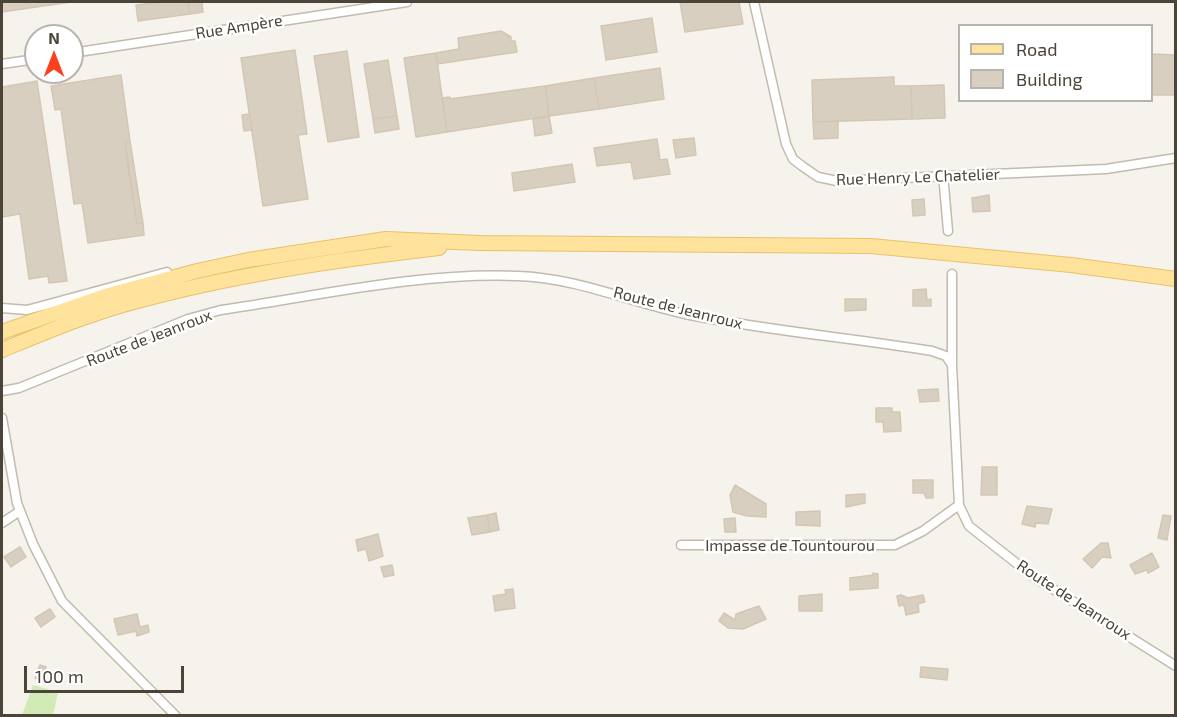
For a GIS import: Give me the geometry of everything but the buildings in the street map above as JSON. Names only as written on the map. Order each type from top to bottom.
[{"type":"main road","points":[[2,332],[105,296],[197,271],[248,260],[386,239],[480,243],[871,246],[1071,265],[1176,279]]},
{"type":"main road","points":[[2,350],[81,317],[130,302],[271,271],[480,243]]},
{"type":"street","name":"Rue Ampère","points":[[84,52],[407,2]]},
{"type":"street","name":"Rue Henry Le Chatelier","points":[[753,2],[786,144],[793,159],[818,177],[837,182],[944,174],[1106,169],[1176,158]]},
{"type":"street","points":[[2,64],[24,61]]},
{"type":"street","points":[[944,174],[948,231]]},
{"type":"street","points":[[2,308],[27,310],[172,271],[186,269],[197,271]]},
{"type":"street","points":[[952,274],[952,365],[959,506]]},
{"type":"street","name":"Route de Jeanroux","points":[[2,391],[19,388],[188,320],[221,310],[462,277],[519,276],[586,285],[686,314],[745,325],[933,351],[946,356],[952,365]]},
{"type":"street","points":[[2,418],[20,511],[33,544],[62,602],[176,716]]},
{"type":"street","name":"Route de Jeanroux","points":[[959,506],[969,526],[1034,577],[1176,666]]},
{"type":"street","name":"Impasse de Tountourou","points":[[681,545],[895,545],[923,531],[959,506]]},
{"type":"street","points":[[2,523],[20,511]]},
{"type":"green space","points":[[33,685],[58,692],[53,715],[22,715]]}]
